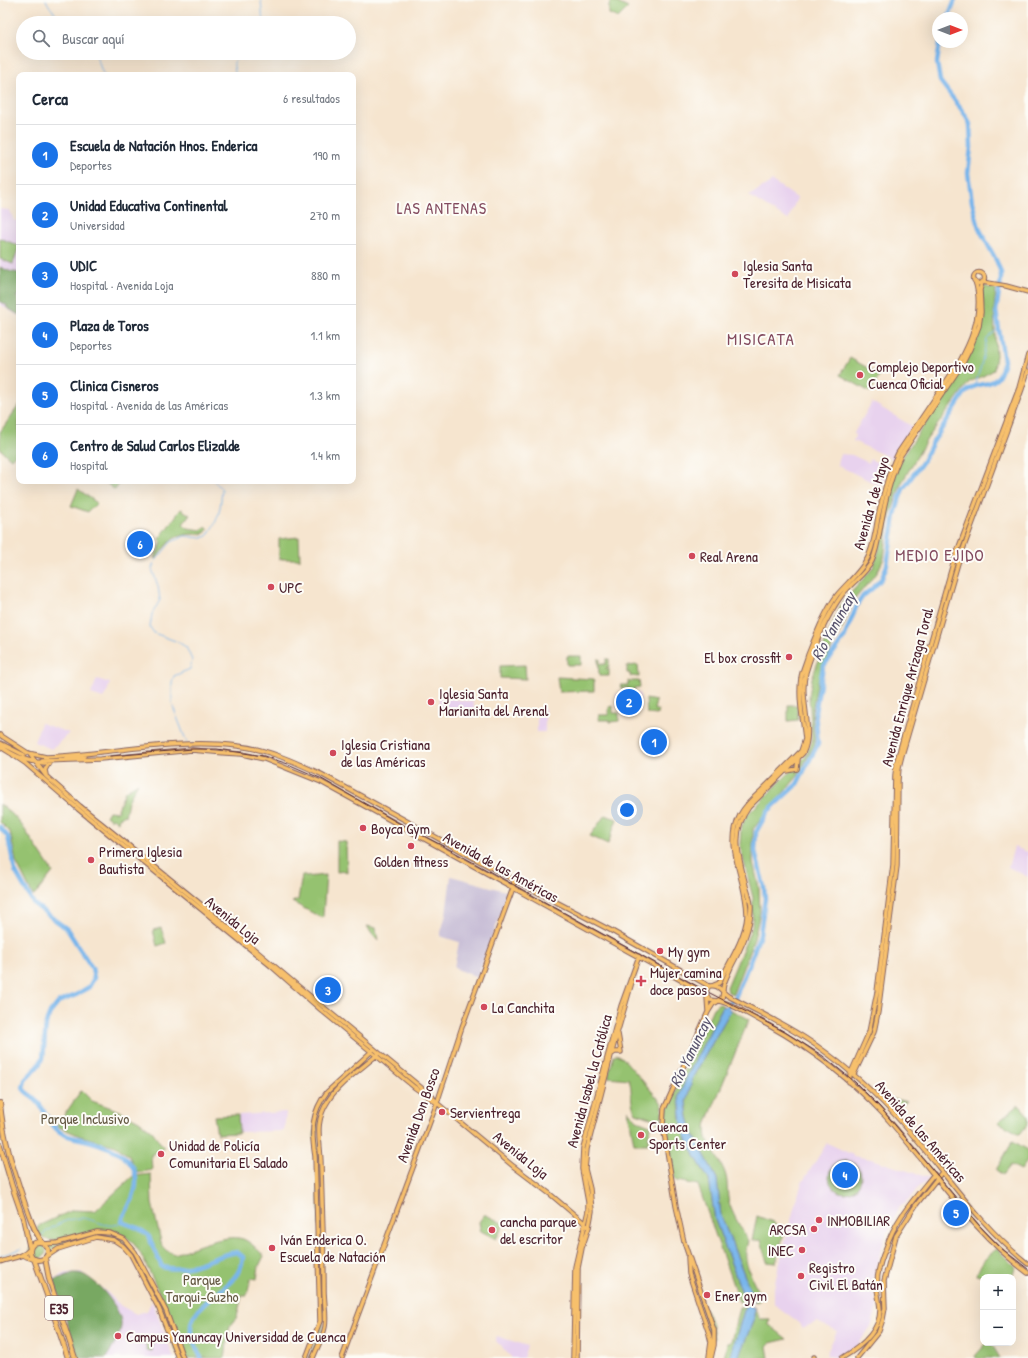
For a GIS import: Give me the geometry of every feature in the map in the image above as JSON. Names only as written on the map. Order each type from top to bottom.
[{"type":"highway","name":"E35","points":[[0,1103],[3,1131],[8,1152],[30,1217],[38,1235],[47,1249],[46,1257],[49,1279],[75,1358]]},
{"type":"highway","name":"E35","points":[[0,1145],[23,1218],[30,1254],[48,1298],[68,1358]]},
{"type":"highway","points":[[30,1249],[35,1243],[43,1243]]},
{"type":"highway","points":[[33,1259],[39,1261],[46,1257]]},
{"type":"main road","points":[[991,282],[984,277],[981,272],[976,273],[973,277],[975,281],[979,283],[991,282],[1027,292]]},
{"type":"main road","points":[[982,282],[984,277]]},
{"type":"main road","name":"Avenida 1 de Mayo","points":[[714,985],[719,983],[722,978],[741,939],[746,924],[746,903],[735,853],[733,838],[734,830],[740,814],[748,804],[801,751],[804,745],[805,739],[801,703],[801,679],[806,662],[816,635],[833,601],[865,564],[874,542],[878,518],[892,467],[898,453],[968,347],[976,324],[977,290],[975,281]]},
{"type":"main road","name":"Avenida 1 de Mayo","points":[[723,991],[725,980],[749,927],[751,916],[751,904],[739,854],[737,833],[742,816],[749,807],[803,753],[808,740],[804,680],[806,670],[836,603],[843,593],[872,562],[888,490],[901,455],[963,363],[970,348],[980,319],[982,282]]},
{"type":"main road","name":"Avenida Enrique Arízaga Toral","points":[[849,1082],[869,1032],[876,992],[893,865],[895,775],[897,760],[954,560],[1011,408],[1028,355]]},
{"type":"main road","name":"Avenida Enrique Arízaga Toral","points":[[853,1073],[874,1032],[878,1012],[897,866],[898,780],[901,761],[958,563],[1028,371]]},
{"type":"main road","name":"Avenida de las Américas","points":[[0,734],[28,753],[46,757],[192,744],[239,746],[262,751],[305,766],[514,880],[610,930],[709,986]]},
{"type":"main road","points":[[0,745],[24,755]]},
{"type":"main road","name":"Avenida de las Américas","points":[[0,745],[13,755],[36,762],[79,762],[92,759]]},
{"type":"main road","name":"Avenida de las Américas","points":[[109,751],[80,757],[42,760],[92,759],[195,750],[242,754],[264,759],[284,766],[321,782],[640,957],[706,995],[711,1000],[720,1001],[781,1032],[823,1059],[886,1116],[997,1247],[1028,1273]]},
{"type":"main road","name":"Avenida Loja","points":[[28,753],[46,776],[117,837],[248,943],[373,1050]]},
{"type":"main road","name":"Avenida Loja","points":[[13,755],[25,763],[78,809],[268,964],[321,1010],[432,1096],[437,1103],[587,1225]]},
{"type":"main road","points":[[784,771],[797,769],[798,758]]},
{"type":"main road","points":[[46,776],[45,770],[49,763]]},
{"type":"main road","name":"Avenida Don Bosco","points":[[342,1358],[437,1103],[462,1027],[513,888],[514,880]]},
{"type":"main road","name":"Avenida Isabel la Católica","points":[[573,1358],[574,1267],[592,1211],[585,1169],[586,1149],[640,957]]},
{"type":"main road","name":"Avenida Isabel la Católica","points":[[577,1358],[578,1268],[587,1225],[588,1202],[582,1169],[583,1148],[621,1006],[640,957]]},
{"type":"main road","points":[[708,1012],[706,995],[707,989],[709,986],[714,985]]},
{"type":"main road","name":"Avenida de las Américas","points":[[714,985],[718,986],[728,996],[791,1030],[826,1052],[853,1073],[895,1115],[987,1227],[1028,1264]]},
{"type":"main road","points":[[710,1358],[711,1342],[709,1334],[689,1274],[687,1252],[676,1206],[663,1118],[664,1108],[708,1012],[713,1004],[720,1001],[723,996],[723,991]]},
{"type":"main road","points":[[781,1032],[791,1030]]},
{"type":"main road","points":[[612,1054],[615,1052],[621,1052],[618,1031]]},
{"type":"main road","points":[[306,1358],[320,1321],[315,1156],[312,1133],[314,1119],[322,1098],[327,1092],[373,1050]]},
{"type":"main road","points":[[313,1358],[326,1322],[324,1297],[321,1160],[318,1134],[319,1120],[328,1100],[342,1085],[378,1054]]},
{"type":"main road","points":[[857,1358],[879,1331],[884,1319],[884,1281],[896,1236],[909,1215],[942,1172]]},
{"type":"main road","points":[[842,1358],[854,1351],[875,1329],[880,1310],[878,1279],[889,1237],[902,1214],[934,1174]]},
{"type":"main road","points":[[43,1243],[56,1243],[97,1232],[110,1233],[124,1239],[135,1252],[166,1311],[183,1358]]},
{"type":"main road","points":[[46,1257],[58,1249],[96,1237],[114,1240],[123,1246],[131,1255],[156,1304],[178,1358]]},
{"type":"main road","points":[[0,1262],[26,1254],[30,1249]]},
{"type":"main road","points":[[21,1256],[25,1255],[33,1259]]},
{"type":"shaded area","points":[[772,181],[797,198],[788,220],[749,196]]},
{"type":"shaded area","points":[[0,209],[10,210],[14,221],[16,221],[16,314],[0,305]]},
{"type":"shaded area","points":[[872,402],[913,427],[893,459],[853,441],[855,436],[854,433]]},
{"type":"shaded area","points":[[840,454],[852,455],[869,463],[870,459],[878,463],[876,472],[885,476],[883,484],[878,485],[837,465]]},
{"type":"shaded area","points":[[97,679],[110,683],[103,698],[91,694]]},
{"type":"shaded area","points":[[640,693],[640,704],[618,706],[616,694]]},
{"type":"shaded area","points":[[439,697],[473,702],[476,718],[438,712]]},
{"type":"shaded area","points":[[537,708],[545,708],[545,732],[537,732]]},
{"type":"shaded area","points":[[41,723],[69,733],[52,749],[34,742]]},
{"type":"shaded area","points":[[1014,847],[1028,852],[1028,877],[1008,867]]},
{"type":"shaded area","points":[[451,876],[509,892],[477,977],[454,968],[459,942],[440,936],[446,914]]},
{"type":"shaded area","points":[[286,1112],[284,1131],[239,1132],[238,1115]]},
{"type":"shaded area","points":[[827,1143],[853,1156],[871,1159],[929,1178],[924,1184],[921,1184],[905,1204],[899,1206],[889,1231],[887,1232],[881,1249],[874,1283],[875,1296],[878,1304],[872,1325],[857,1346],[835,1358],[826,1355],[837,1331],[817,1322],[802,1328],[797,1321],[774,1304],[774,1288],[778,1269],[796,1201],[802,1183]]},
{"type":"shaded area","name":"Campus Yanuncay Universidad de Cuenca","points":[[81,1272],[107,1292],[121,1306],[136,1314],[147,1311],[152,1301],[174,1358],[77,1358],[53,1279],[66,1273]]},
{"type":"shaded area","points":[[497,1336],[527,1346],[523,1358],[512,1358],[496,1341]]},
{"type":"green space","points":[[612,0],[628,8],[618,18],[609,14],[609,5]]},
{"type":"green space","points":[[0,238],[16,245],[16,255],[13,264],[0,259]]},
{"type":"green space","points":[[0,267],[16,272],[16,313],[6,307],[7,305],[0,302]]},
{"type":"green space","points":[[982,286],[996,289],[994,309],[996,355],[994,370],[969,382],[927,439],[901,484],[889,519],[884,558],[877,573],[853,601],[842,628],[834,641],[818,682],[812,711],[815,744],[797,777],[753,829],[753,862],[759,888],[760,912],[754,939],[733,994],[728,992],[727,987],[752,927],[753,898],[740,846],[741,828],[747,815],[806,756],[812,742],[809,696],[812,678],[828,635],[841,604],[873,568],[878,553],[896,467],[961,369],[977,336],[983,304]]},
{"type":"green space","name":"Complejo Deportivo Cuenca Oficial","points":[[850,358],[880,375],[870,392],[840,375]]},
{"type":"green space","points":[[16,409],[16,454],[11,459],[0,449],[0,432]]},
{"type":"green space","points":[[108,484],[119,484],[115,490]]},
{"type":"green space","points":[[78,489],[97,503],[88,512],[71,506]]},
{"type":"green space","points":[[181,509],[190,515],[183,524],[188,528],[202,530],[205,526],[208,529],[205,533],[184,535],[173,539],[156,559],[154,558],[162,543],[159,539]]},
{"type":"green space","points":[[299,537],[300,559],[279,559],[279,539]]},
{"type":"green space","points":[[567,656],[581,656],[581,665],[567,665]]},
{"type":"green space","points":[[598,659],[600,659],[600,664],[606,664],[606,659],[609,659],[609,667],[606,669],[609,669],[609,676],[599,676]]},
{"type":"green space","points":[[525,665],[526,679],[500,678],[500,666]]},
{"type":"green space","points":[[638,665],[639,677],[630,676],[630,673],[627,673],[627,666]]},
{"type":"green space","points":[[557,677],[594,679],[594,691],[559,692]]},
{"type":"green space","points":[[628,681],[639,681],[640,687],[634,688],[634,694],[628,694],[628,688],[621,688],[620,685],[628,685]]},
{"type":"green space","points":[[646,699],[656,701],[654,710],[658,710],[657,715],[647,714]]},
{"type":"green space","points":[[788,705],[797,705],[798,720],[788,721]]},
{"type":"green space","points":[[613,706],[613,713],[619,713],[619,721],[610,722],[610,720],[599,720],[599,715],[609,715],[609,707]]},
{"type":"green space","points":[[138,783],[128,801],[125,816],[123,815],[121,818],[119,817],[118,822],[113,818],[111,820],[106,816],[109,811],[117,812],[125,791]]},
{"type":"green space","points":[[0,804],[21,824],[53,872],[33,896],[16,862],[10,832],[0,822]]},
{"type":"green space","points":[[605,815],[617,819],[608,844],[590,836]]},
{"type":"green space","points":[[337,841],[346,842],[347,872],[337,872]]},
{"type":"green space","points":[[302,875],[305,877],[326,875],[322,918],[292,902],[298,900]]},
{"type":"green space","points":[[367,926],[376,928],[378,941],[371,933]]},
{"type":"green space","points":[[161,928],[166,943],[157,946],[153,930]]},
{"type":"green space","points":[[719,1003],[723,1006],[688,1074],[679,1097],[682,1127],[691,1149],[709,1180],[715,1220],[745,1301],[739,1302],[698,1185],[675,1180],[665,1115],[713,1008]]},
{"type":"green space","points":[[731,1010],[749,1019],[707,1122],[706,1129],[709,1143],[725,1173],[731,1209],[748,1241],[746,1256],[748,1269],[760,1296],[759,1301],[755,1302],[721,1216],[717,1179],[692,1131],[686,1102],[693,1077]]},
{"type":"green space","points":[[616,1054],[622,1057],[661,1102],[663,1106],[661,1124],[657,1122],[657,1120],[636,1113],[632,1101],[629,1079],[608,1077],[614,1055]]},
{"type":"green space","name":"Parque Inclusivo","points":[[82,1091],[92,1101],[120,1111],[139,1121],[152,1131],[164,1148],[151,1155],[152,1170],[137,1173],[129,1156],[116,1146],[80,1136],[57,1126]]},
{"type":"green space","points":[[884,1098],[907,1101],[896,1111]]},
{"type":"green space","points":[[1019,1105],[1028,1115],[1028,1124],[1020,1134],[998,1122]]},
{"type":"green space","name":"Cuenca Sports Center","points":[[628,1110],[637,1120],[650,1125],[648,1144],[634,1144]]},
{"type":"green space","points":[[238,1115],[239,1133],[217,1134],[214,1116]]},
{"type":"green space","points":[[317,1117],[317,1136],[320,1160],[321,1226],[319,1226],[317,1160],[314,1136]]},
{"type":"green space","points":[[1013,1141],[1028,1150],[1028,1160],[1021,1170],[1011,1165],[1003,1175],[996,1170]]},
{"type":"green space","points":[[842,1161],[848,1161],[858,1168],[861,1177],[860,1183],[854,1190],[848,1193],[842,1193],[832,1186],[829,1180],[829,1174],[836,1164]]},
{"type":"green space","name":"Parque Tarqui-Guzho","points":[[151,1174],[152,1203],[162,1246],[167,1251],[174,1254],[208,1242],[227,1238],[236,1238],[249,1242],[264,1256],[259,1266],[257,1279],[251,1278],[247,1295],[242,1295],[237,1317],[231,1324],[229,1330],[225,1358],[186,1358],[169,1314],[143,1259],[136,1247],[123,1235],[107,1230],[99,1230],[66,1239],[49,1240],[42,1237],[37,1231],[38,1226],[73,1210],[95,1211],[133,1176]]},
{"type":"green space","points":[[484,1215],[504,1224],[496,1239],[479,1230],[479,1222]]},
{"type":"green space","points":[[757,1216],[773,1222],[784,1233],[776,1263],[767,1262],[761,1240],[752,1241]]},
{"type":"green space","points":[[320,1232],[322,1233],[322,1318],[320,1300]]},
{"type":"green space","points":[[95,1234],[114,1236],[129,1245],[165,1311],[182,1358],[179,1358],[160,1309],[128,1246],[116,1238],[103,1235],[57,1246],[49,1253],[49,1249],[46,1244]]},
{"type":"green space","points":[[38,1243],[45,1248],[46,1251],[41,1258],[38,1259],[31,1254],[30,1251],[35,1244]]},
{"type":"green space","points":[[997,1249],[1016,1268],[1013,1274],[977,1275],[984,1260]]},
{"type":"green space","points":[[73,1273],[79,1273],[88,1277],[100,1287],[116,1308],[119,1315],[121,1321],[120,1330],[106,1358],[78,1358],[54,1280]]},
{"type":"green space","points":[[699,1301],[707,1312],[711,1321],[714,1339],[711,1342]]},
{"type":"green space","points":[[739,1307],[745,1307],[730,1358],[724,1358],[727,1343],[731,1342]]},
{"type":"green space","points":[[754,1307],[760,1319],[770,1319],[768,1324],[787,1339],[770,1343],[767,1346],[769,1358],[738,1358],[754,1319]]},
{"type":"green space","points":[[322,1323],[324,1325],[322,1333],[311,1358],[309,1358]]},
{"type":"green space","points":[[147,1339],[153,1341],[152,1351],[146,1350]]},
{"type":"green space","points":[[984,1346],[993,1346],[1000,1358],[976,1358],[975,1356]]},
{"type":"water","points":[[723,1006],[731,1010],[693,1077],[686,1102],[692,1131],[717,1179],[721,1216],[755,1302],[745,1301],[715,1220],[709,1180],[691,1149],[682,1127],[679,1096],[688,1074]]},
{"type":"water","points":[[745,1307],[754,1307],[754,1319],[738,1358],[730,1358]]},
{"type":"waterway","points":[[46,0],[50,7],[60,16]]},
{"type":"waterway","points":[[261,0],[262,16]]},
{"type":"waterway","name":"Río Yanuncay","points":[[950,12],[955,0]]},
{"type":"waterway","name":"Río Yanuncay","points":[[724,1012],[735,998],[760,934],[765,899],[764,887],[755,851],[756,832],[768,811],[797,784],[818,744],[815,712],[823,667],[844,638],[857,605],[863,596],[882,578],[887,565],[895,515],[903,489],[923,461],[933,442],[964,394],[977,386],[988,383],[997,378],[1004,361],[996,311],[1001,273],[997,262],[979,228],[972,202],[968,173],[971,147],[970,124],[964,113],[940,81],[937,63],[939,48]]},
{"type":"waterway","points":[[98,60],[102,72]]},
{"type":"waterway","points":[[235,72],[234,62],[236,60]]},
{"type":"waterway","name":"Río Yanuncay","points":[[975,386],[987,339],[998,329]]},
{"type":"waterway","points":[[187,743],[172,704],[172,682],[174,676],[190,669],[192,660],[186,647],[178,642],[154,633],[150,627],[152,614],[160,600],[158,586],[152,569],[154,563],[171,542],[185,536],[201,538],[207,536],[215,524],[219,514],[222,489],[217,484]]},
{"type":"waterway","points":[[0,827],[8,837],[15,871],[34,904],[67,929],[92,968],[94,978],[89,987],[76,995],[59,1002],[50,1013],[46,1023],[43,1058],[25,1080],[24,1090],[38,1102],[52,1124],[60,1132],[70,1137],[96,1143],[112,1149],[126,1158],[131,1164],[136,1179],[136,1186],[133,1198],[122,1222],[138,1228],[148,1235],[162,1267],[182,1268],[237,1252],[243,1257],[240,1269],[233,1279],[205,1303],[197,1312],[192,1321],[191,1332],[201,1358]]},
{"type":"waterway","points":[[42,1235],[60,1223],[76,1218],[87,1219],[107,1225],[122,1222]]},
{"type":"waterway","points":[[0,1256],[21,1249]]},
{"type":"waterway","name":"Río Yanuncay","points":[[748,1313],[749,1296]]},
{"type":"tunnel","points":[[0,737],[22,752],[43,759]]},
{"type":"tram line","points":[[110,756],[193,749],[217,749],[264,756],[288,764],[320,778],[395,821],[447,848],[706,991],[785,1032],[823,1056],[855,1082],[880,1107],[979,1225],[1001,1248],[1028,1269]]},
{"type":"place","name":"Iglesia Santa Teresita de Misicata","points":[[735,274]]},
{"type":"place","name":"Complejo Deportivo Cuenca Oficial","points":[[860,375]]},
{"type":"place","name":"Centro de Salud Carlos Elizalde","points":[[140,544]]},
{"type":"place","name":"Real Arena","points":[[692,556]]},
{"type":"place","name":"UPC","points":[[271,587]]},
{"type":"place","name":"El box crossfit","points":[[789,657]]},
{"type":"place","name":"Iglesia Santa Marianita del Arenal","points":[[431,702]]},
{"type":"place","name":"Unidad Educativa Continental","points":[[629,702]]},
{"type":"place","name":"Escuela de Natación Hnos. Enderica","points":[[654,742]]},
{"type":"place","name":"Iglesia Cristiana de las Américas","points":[[333,753]]},
{"type":"place","name":"Boyca Gym","points":[[363,828]]},
{"type":"place","name":"Golden fitness","points":[[411,846]]},
{"type":"place","name":"Primera Iglesia Bautista","points":[[91,860]]},
{"type":"place","name":"My gym","points":[[660,951]]},
{"type":"place","name":"Mujer camina doce pasos","points":[[641,981]]},
{"type":"place","name":"UDIC","points":[[328,990]]},
{"type":"place","name":"La Canchita","points":[[484,1007]]},
{"type":"place","name":"Servientrega","points":[[442,1112]]},
{"type":"place","name":"Cuenca Sports Center","points":[[641,1135]]},
{"type":"place","name":"Unidad de Policía Comunitaria El Salado","points":[[161,1154]]},
{"type":"place","name":"Plaza de Toros","points":[[845,1175]]},
{"type":"place","name":"Clinica Cisneros","points":[[956,1213]]},
{"type":"place","name":"INMOBILIAR","points":[[819,1220]]},
{"type":"place","name":"ARCSA","points":[[814,1229]]},
{"type":"place","name":"cancha parque del escritor","points":[[492,1230]]},
{"type":"place","name":"Iván Enderica O. Escuela de Natación","points":[[272,1248]]},
{"type":"place","name":"INEC","points":[[802,1250]]},
{"type":"place","name":"Registro Civil El Batán","points":[[801,1276]]},
{"type":"place","name":"Ener gym","points":[[707,1295]]},
{"type":"place","name":"Campus Yanuncay Universidad de Cuenca","points":[[118,1336]]},
{"type":"district","name":"LAS ANTENAS","points":[[442,208]]},
{"type":"district","name":"MISICATA","points":[[761,338]]},
{"type":"district","name":"MEDIO EJIDO","points":[[940,554]]}]
